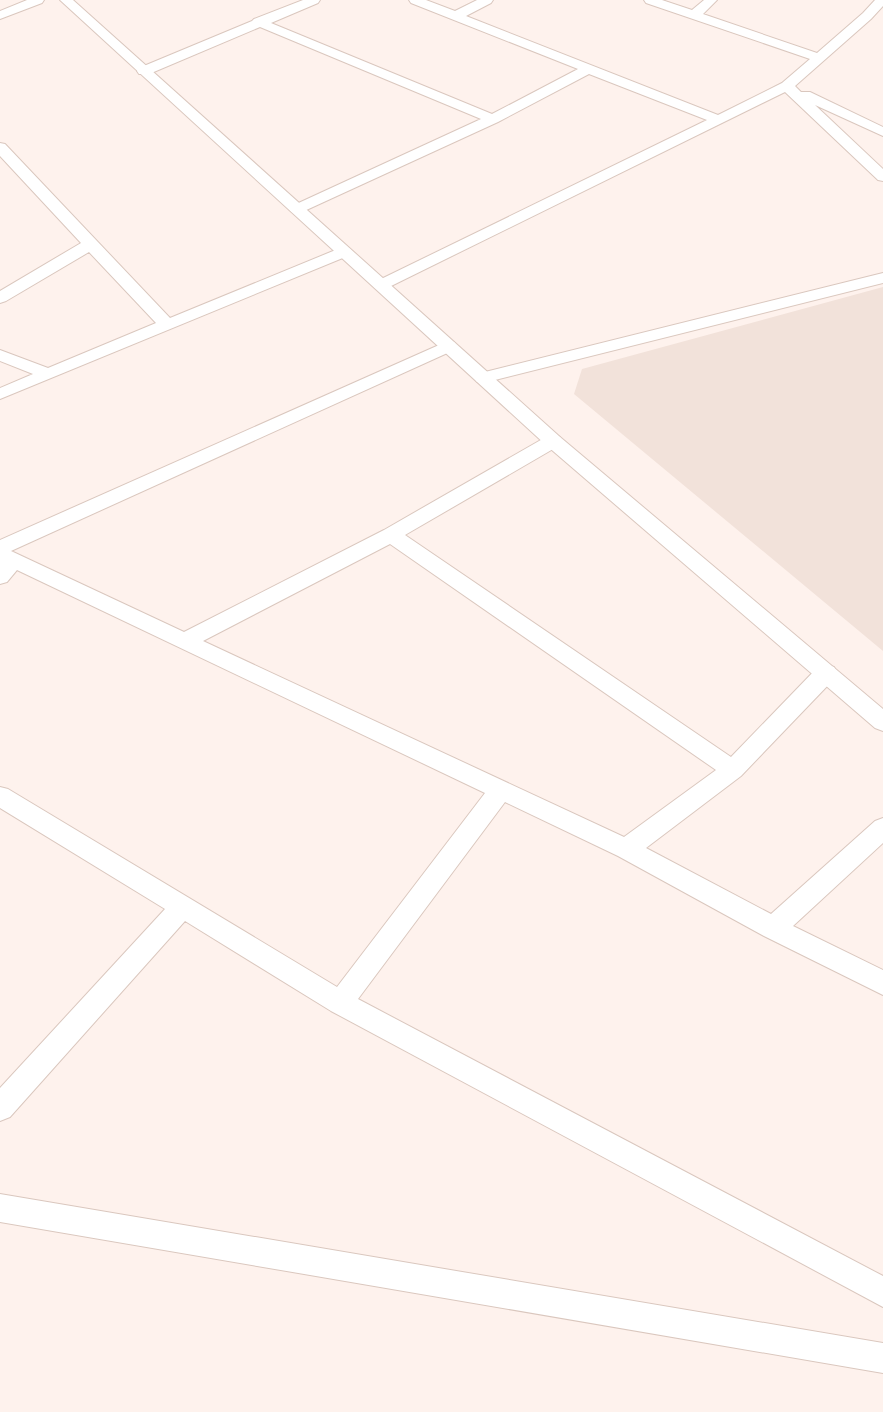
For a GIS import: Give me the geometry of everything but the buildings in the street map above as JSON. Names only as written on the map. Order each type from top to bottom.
[{"type":"street","points":[[0,15],[38,0]]},
{"type":"street","points":[[66,0],[553,441],[883,722]]},
{"type":"street","points":[[144,71],[258,22],[314,0]]},
{"type":"street","points":[[415,0],[719,120]]},
{"type":"street","points":[[455,16],[487,0]]},
{"type":"street","points":[[650,0],[819,58]]},
{"type":"street","points":[[694,15],[711,0]]},
{"type":"street","points":[[380,285],[787,86],[819,58],[872,18],[882,0]]},
{"type":"street","points":[[258,22],[493,119]]},
{"type":"street","points":[[297,209],[493,119],[588,69]]},
{"type":"street","points":[[787,86],[883,132]]},
{"type":"street","points":[[787,86],[883,177]]},
{"type":"street","points":[[0,147],[167,325]]},
{"type":"street","points":[[0,298],[91,244]]},
{"type":"street","points":[[0,394],[344,252]]},
{"type":"street","points":[[483,378],[883,278]]},
{"type":"street","points":[[3,560],[448,346]]},
{"type":"street","points":[[0,355],[48,374]]},
{"type":"street","points":[[184,641],[391,535],[553,441]]},
{"type":"street","points":[[391,535],[733,770]]},
{"type":"street","points":[[3,560],[184,641],[626,849],[773,928],[883,983]]},
{"type":"street","points":[[626,849],[733,770],[826,673]]},
{"type":"street","points":[[340,1003],[501,790]]},
{"type":"street","points":[[0,796],[340,1003],[883,1292]]},
{"type":"street","points":[[773,928],[883,828]]},
{"type":"street","points":[[0,1108],[182,907]]},
{"type":"street","points":[[0,1208],[883,1358]]},
{"type":"shaded area","points":[[883,287],[883,651],[574,394],[582,369]]}]
